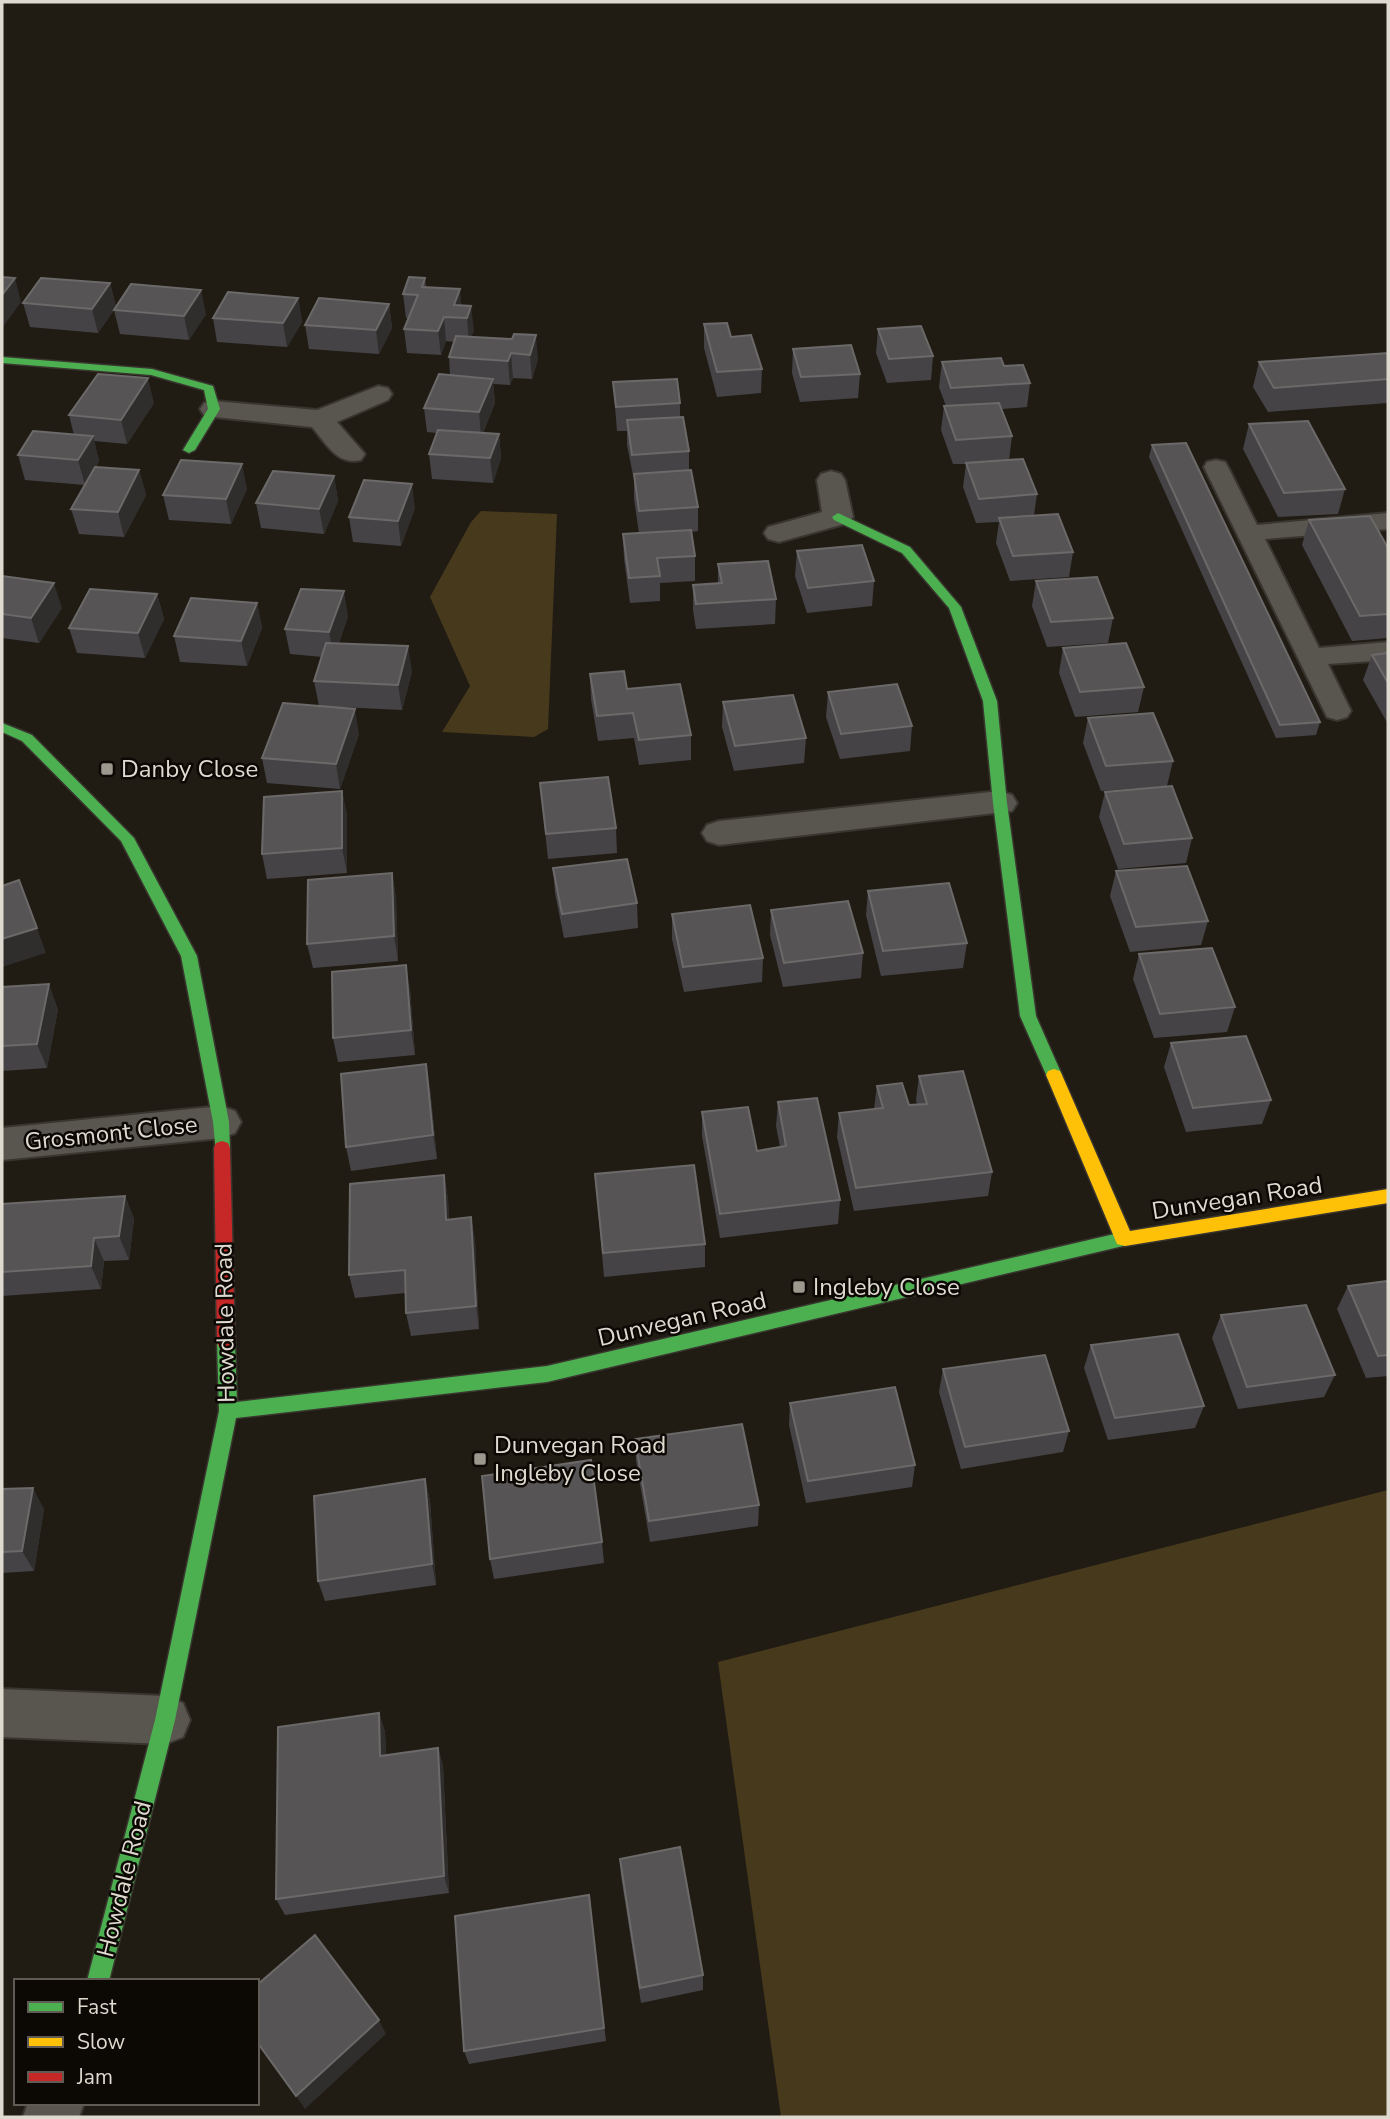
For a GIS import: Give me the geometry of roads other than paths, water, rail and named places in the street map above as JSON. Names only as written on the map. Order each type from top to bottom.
[{"type":"street","points":[[2,360],[152,372],[209,388],[214,410],[188,450]]},
{"type":"street","points":[[214,410],[320,419],[378,394]]},
{"type":"street","points":[[320,419],[351,454]]},
{"type":"street","points":[[831,480],[838,517]]},
{"type":"street","points":[[779,533],[838,517],[906,551],[955,607],[990,701],[1000,803],[1028,1016],[1125,1239]]},
{"type":"street","name":"Howdale Road","points":[[2,727],[27,738],[127,838],[189,956],[221,1122],[228,1411],[165,1720],[99,1979]]},
{"type":"street","points":[[719,833],[1000,803]]},
{"type":"street","name":"Grosmont Close","points":[[2,1144],[221,1122]]},
{"type":"street","name":"Dunvegan Road","points":[[228,1411],[547,1374],[1125,1239],[1388,1196]]},
{"type":"street","points":[[2,1713],[165,1720]]},
{"type":"lane","points":[[1216,467],[1337,711]]},
{"type":"lane","points":[[1249,533],[1388,521]]},
{"type":"lane","points":[[1309,657],[1388,651]]},
{"type":"place","name":"Danby Close","points":[[107,769]]},
{"type":"place","name":"Ingleby Close","points":[[799,1287]]},
{"type":"place","name":"Dunvegan Road Ingleby Close","points":[[480,1459]]}]
